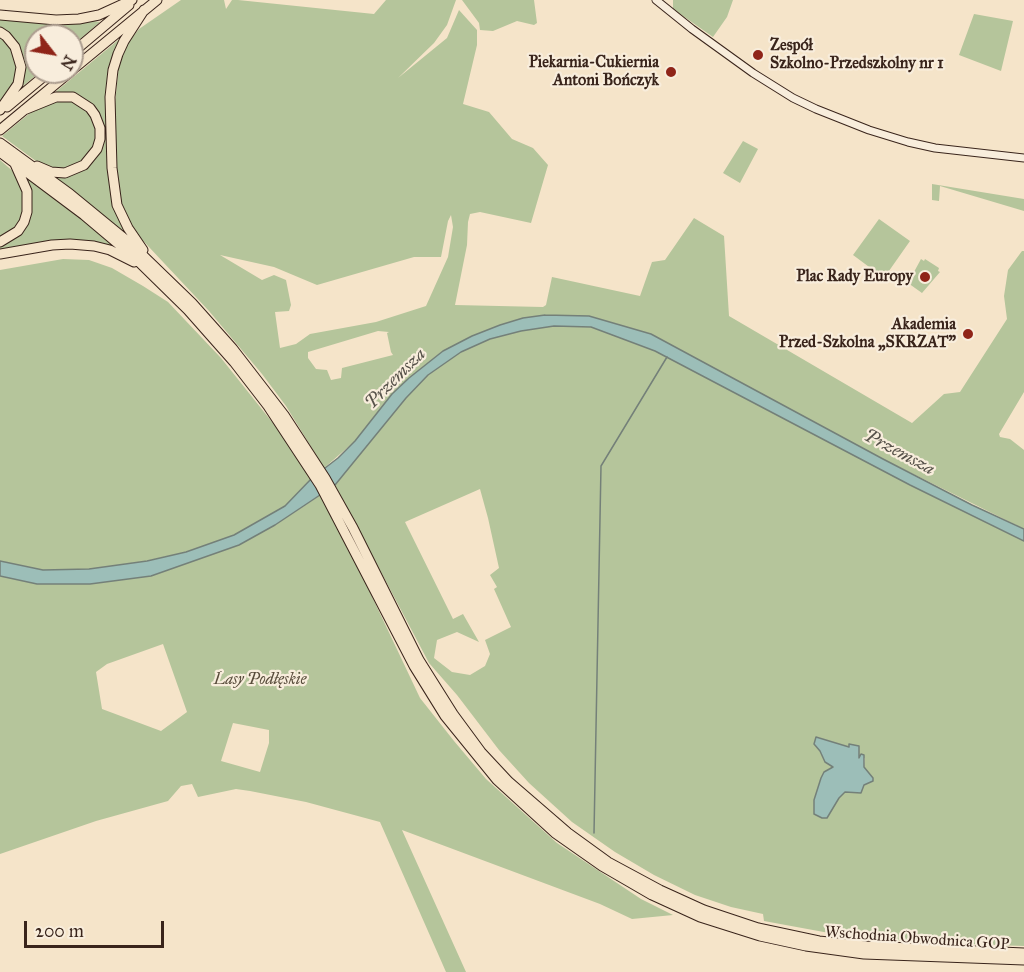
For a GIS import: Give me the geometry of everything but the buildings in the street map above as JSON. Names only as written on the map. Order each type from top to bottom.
[{"type":"highway","points":[[0,15],[56,20],[79,19],[106,12],[134,0]]},
{"type":"highway","points":[[84,43],[134,0]]},
{"type":"highway","points":[[84,60],[157,0]]},
{"type":"highway","points":[[144,10],[124,41],[115,62],[110,109],[112,168],[117,205],[146,263]]},
{"type":"highway","points":[[0,32],[15,47],[21,67],[18,84],[0,111]]},
{"type":"highway","points":[[0,111],[34,84]]},
{"type":"highway","points":[[0,130],[55,84]]},
{"type":"highway","points":[[24,110],[56,97],[73,98],[82,102],[92,112],[100,134],[99,146],[94,156],[75,171],[56,173],[28,163]]},
{"type":"highway","points":[[0,143],[99,217],[146,263]]},
{"type":"highway","points":[[0,152],[146,263]]},
{"type":"highway","points":[[0,242],[18,231],[27,212],[27,191],[14,162]]},
{"type":"highway","points":[[0,254],[52,244],[82,244],[110,250],[146,263]]},
{"type":"highway","name":"Wschodnia Obwodnica GOP","points":[[146,263],[226,352],[308,458],[350,531],[414,666],[456,732],[497,780],[555,833],[602,866],[651,895],[693,914],[779,941],[864,954],[992,956],[1024,960]]},
{"type":"highway","name":"Wschodnia Obwodnica GOP","points":[[992,956],[1024,953]]},
{"type":"main road","points":[[656,0],[753,73],[793,98],[816,109],[869,130],[908,142],[935,148],[1024,158]]},
{"type":"green space","points":[[181,0],[224,0],[226,9],[232,0],[238,0],[374,14],[386,0],[456,0],[447,25],[434,43],[398,78],[447,38],[459,10],[477,30],[477,45],[463,104],[489,112],[512,139],[533,148],[548,165],[531,223],[480,212],[470,214],[467,245],[455,305],[543,307],[546,305],[552,277],[640,296],[652,262],[665,260],[694,218],[724,236],[729,316],[912,423],[944,394],[960,392],[1007,319],[1004,296],[1008,270],[1024,251],[1024,392],[999,434],[1000,437],[1010,439],[1024,450],[1024,529],[883,459],[651,334],[589,316],[523,318],[472,336],[443,351],[392,394],[355,441],[324,468],[286,406],[262,374],[209,311],[133,230],[123,210],[118,195],[115,166],[114,114],[119,63],[127,44],[139,29]],"holes":[[[451,215],[453,227],[448,257],[426,306],[376,322],[310,334],[296,344],[280,348],[275,312],[289,311],[291,305],[286,280],[274,275],[262,280],[220,255],[274,267],[317,285],[414,257],[441,257]],[[378,331],[389,332],[387,333],[393,355],[342,368],[341,378],[331,380],[327,370],[316,369],[308,358],[308,352]]]},
{"type":"green space","points":[[462,0],[534,0],[537,23],[534,25],[517,21],[493,31],[480,30],[479,23]]},
{"type":"green space","points":[[673,0],[733,0],[727,17],[713,37],[673,9]]},
{"type":"green space","points":[[974,14],[1013,21],[1001,71],[959,55]]},
{"type":"green space","points":[[0,18],[100,22],[84,36],[84,24],[24,24],[25,84],[18,90],[23,65],[0,29]]},
{"type":"green space","points":[[0,35],[10,43],[17,60],[16,78],[0,104]]},
{"type":"green space","points":[[123,36],[113,59],[114,202],[140,247],[48,175],[96,155],[95,110],[53,94],[65,84],[84,84],[84,68]]},
{"type":"green space","points":[[69,98],[96,118],[95,149],[69,171],[44,167],[2,136],[36,108]]},
{"type":"green space","points":[[743,141],[758,149],[740,183],[723,173]]},
{"type":"green space","points":[[0,160],[22,182],[26,206],[18,228],[0,239]]},
{"type":"green space","points":[[22,173],[122,253],[89,243],[0,252],[0,244],[26,224]]},
{"type":"green space","points":[[932,184],[1024,199],[1024,211],[940,186],[939,201],[932,200]]},
{"type":"green space","points":[[879,219],[910,241],[884,278],[853,255]]},
{"type":"green space","points":[[63,259],[89,260],[112,268],[143,286],[168,302],[221,358],[292,447],[312,478],[285,506],[234,535],[186,552],[146,561],[89,569],[43,570],[0,561],[0,270]]},
{"type":"green space","name":"Plac Rady Europy","points":[[921,259],[939,268],[940,272],[922,293],[908,283]]},
{"type":"green space","points":[[554,326],[591,327],[655,351],[910,485],[1024,541],[1024,946],[931,943],[851,937],[764,921],[763,914],[731,907],[695,895],[615,852],[572,822],[529,783],[499,750],[429,663],[335,485],[406,398],[428,375],[461,352],[490,339]],"holes":[[[480,489],[499,568],[490,575],[497,587],[494,589],[511,627],[485,640],[490,654],[485,666],[470,675],[452,672],[434,658],[437,640],[457,632],[479,642],[463,614],[453,619],[405,522]],[[817,737],[849,747],[858,753],[860,760],[865,758],[864,767],[872,781],[864,785],[860,793],[845,792],[827,818],[815,807],[814,800],[824,772],[834,767],[825,762],[814,744]]]},
{"type":"green space","name":"Lasy Podłęskie","points":[[322,494],[420,698],[454,741],[486,779],[557,843],[641,899],[673,915],[632,919],[600,904],[402,830],[466,972],[446,972],[380,822],[306,802],[236,789],[198,797],[192,784],[181,786],[168,801],[96,821],[0,854],[0,576],[37,584],[90,584],[151,576],[252,537],[275,525]],"holes":[[[163,644],[187,712],[161,731],[102,709],[96,672],[107,664]],[[233,723],[269,730],[269,743],[260,772],[221,761]]]},
{"type":"water","points":[[545,315],[589,316],[651,334],[883,459],[1024,529],[1024,541],[910,485],[655,351],[591,327],[554,326],[490,339],[461,352],[428,375],[406,398],[335,485],[275,525],[239,545],[151,576],[90,584],[37,584],[0,576],[0,561],[43,570],[89,569],[147,561],[186,552],[234,535],[285,506],[312,478],[355,441],[392,394],[443,351],[500,325],[523,318]]},
{"type":"water","points":[[816,737],[849,747],[849,744],[859,746],[859,758],[861,754],[864,755],[864,767],[873,778],[873,781],[864,785],[861,793],[845,792],[827,818],[814,814],[814,800],[824,772],[833,767],[825,762],[814,744]]},
{"type":"waterway","points":[[594,833],[601,466],[667,357]]},
{"type":"place","name":"Zespół Szkolno-Przedszkolny nr 1","points":[[758,55]]},
{"type":"place","name":"Piekarnia-Cukiernia Antoni Bończyk","points":[[671,72]]},
{"type":"place","name":"Plac Rady Europy","points":[[925,277]]},
{"type":"place","name":"Akademia Przed-Szkolna „SKRZAT”","points":[[968,334]]},
{"type":"water label","name":"Przemsza","points":[[396,379]]},
{"type":"water label","name":"Przemsza","points":[[899,453]]}]
